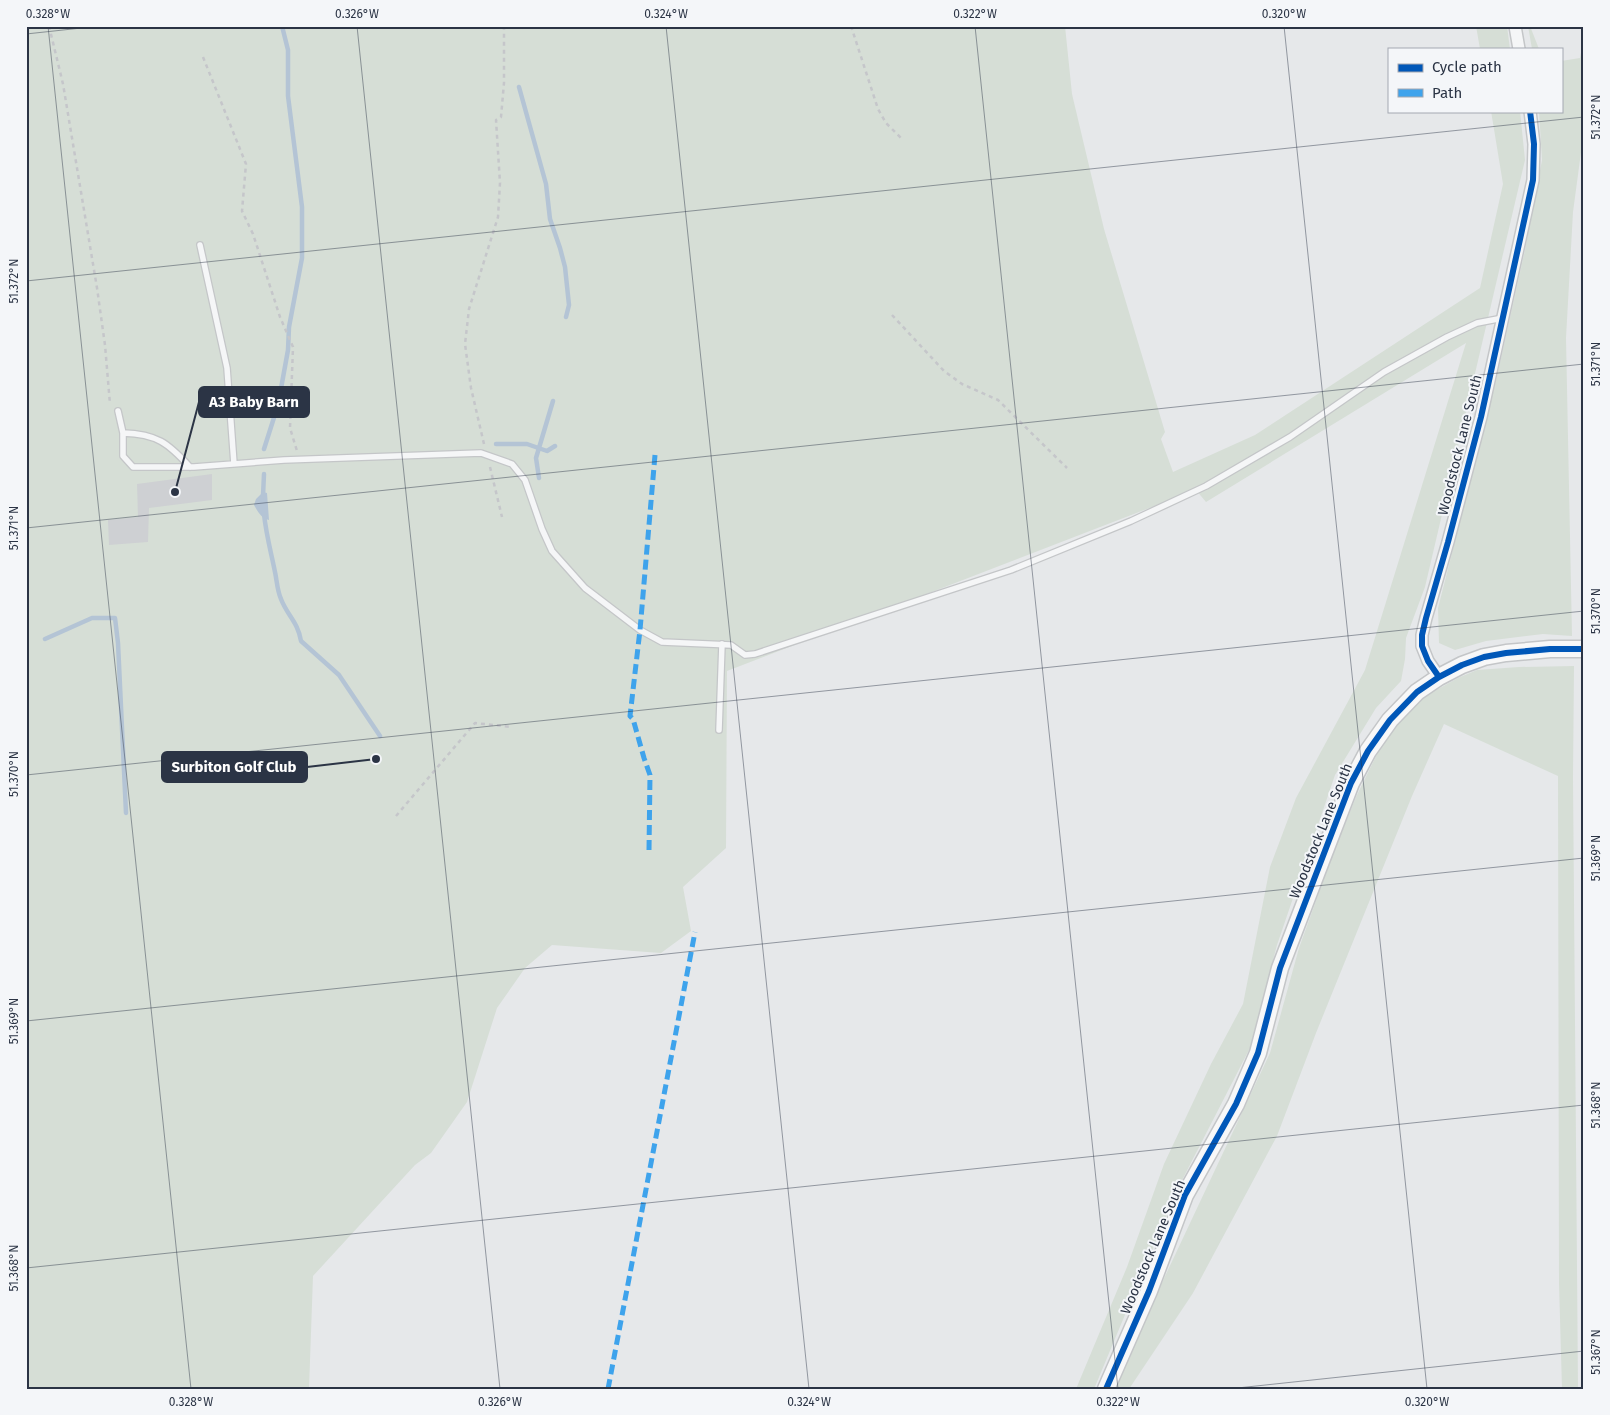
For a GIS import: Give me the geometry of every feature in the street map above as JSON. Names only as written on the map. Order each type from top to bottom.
[{"type":"street","points":[[1515,26],[1519,48]]},
{"type":"street","name":"Woodstock Lane South","points":[[1106,1389],[1148,1291],[1185,1195],[1236,1104],[1258,1053],[1280,968],[1351,783],[1368,751],[1390,720],[1417,692],[1439,677],[1422,646],[1422,635],[1481,417],[1533,180],[1534,144],[1530,112]]},
{"type":"street","points":[[1439,677],[1462,665],[1484,657],[1550,649],[1584,649]]},
{"type":"lane","points":[[200,245],[228,368],[234,464]]},
{"type":"lane","points":[[118,411],[123,433],[123,456],[133,467],[190,467],[300,459],[481,454],[512,464],[525,480],[542,529],[552,551],[585,588],[640,630],[662,642],[731,645],[745,655],[755,654],[1011,570],[1131,521],[1206,486],[1290,437],[1384,372],[1447,337],[1477,323],[1503,318]]},
{"type":"lane","points":[[123,433],[159,439],[174,450],[190,467]]},
{"type":"lane","points":[[719,730],[722,644]]},
{"type":"path","points":[[49,26],[63,84],[97,288],[106,345],[110,405],[118,411]]},
{"type":"path","points":[[486,452],[471,388],[465,344],[469,309],[498,218],[500,183],[496,120],[501,117],[504,83],[504,26]]},
{"type":"path","points":[[851,26],[878,109],[886,123],[902,139]]},
{"type":"path","points":[[203,57],[246,164],[242,211],[253,234],[282,321],[293,347],[290,428],[300,459]]},
{"type":"path","points":[[892,315],[944,371],[962,384],[998,400],[1067,468]]},
{"type":"path","points":[[488,461],[502,517]]},
{"type":"path","points":[[396,816],[475,724],[512,727]]},
{"type":"shaded area","points":[[26,26],[1065,26],[1072,94],[1104,229],[1165,432],[1161,439],[1173,472],[1255,435],[1480,288],[1503,184],[1491,112],[1520,112],[1525,160],[1425,587],[1406,638],[1401,681],[1376,708],[1335,775],[1277,945],[1250,1048],[1178,1188],[1094,1389],[1076,1389],[1127,1267],[1164,1164],[1211,1064],[1243,1004],[1270,867],[1296,798],[1365,670],[1466,343],[1206,502],[1196,490],[727,671],[726,848],[683,887],[691,931],[661,953],[552,945],[525,968],[497,1008],[467,1102],[431,1153],[415,1165],[313,1276],[309,1389],[26,1389]]},
{"type":"shaded area","points":[[1476,26],[1507,26],[1510,48],[1480,48]]},
{"type":"shaded area","points":[[1528,26],[1530,26],[1539,48],[1532,48]]},
{"type":"shaded area","points":[[1584,36],[1584,130],[1573,212],[1566,338],[1572,636],[1543,634],[1486,641],[1455,650],[1439,643],[1438,608],[1496,381],[1525,250],[1542,160],[1539,112],[1562,112],[1562,61],[1580,58]]},
{"type":"shaded area","points":[[1574,666],[1573,778],[1578,1389],[1562,1389],[1559,1283],[1558,776],[1444,724],[1412,796],[1316,1033],[1277,1136],[1193,1293],[1129,1389],[1112,1389],[1270,1053],[1299,948],[1330,862],[1356,797],[1382,744],[1406,712],[1429,694],[1477,670]]},
{"type":"water","points":[[263,492],[267,493],[269,520],[258,512],[254,505],[256,499]]},
{"type":"building","points":[[212,474],[212,500],[149,508],[148,542],[109,545],[108,520],[138,517],[137,484]]},
{"type":"waterway","points":[[264,449],[278,405],[288,350],[289,327],[302,258],[302,207],[288,96],[288,50],[282,26]]},
{"type":"waterway","points":[[519,87],[546,184],[550,219],[565,267],[569,305],[566,317]]},
{"type":"waterway","points":[[539,478],[536,458],[553,401]]},
{"type":"waterway","points":[[496,444],[527,444],[547,451],[555,446]]},
{"type":"waterway","points":[[263,496],[264,474]]},
{"type":"waterway","points":[[264,514],[279,592],[283,605],[300,634],[301,641],[339,675],[380,736]]},
{"type":"waterway","points":[[45,639],[92,618],[115,618],[118,643],[126,813]]},
{"type":"marked path","points":[[649,850],[650,775],[633,719],[630,716],[640,630],[655,455]]},
{"type":"marked path","points":[[608,1389],[695,932]]},
{"type":"cycle path","points":[[1439,677],[1428,661],[1422,646],[1422,635],[1481,417],[1533,180],[1534,144],[1530,112]]},
{"type":"cycle path","points":[[1106,1389],[1149,1291],[1185,1195],[1236,1104],[1258,1053],[1280,968],[1351,783],[1368,751],[1390,720],[1417,692],[1439,677],[1462,665],[1484,657],[1506,653],[1550,649],[1584,649]]},
{"type":"place","name":"A3 Baby Barn","points":[[175,492]]},
{"type":"place","name":"Surbiton Golf Club","points":[[376,759]]}]
